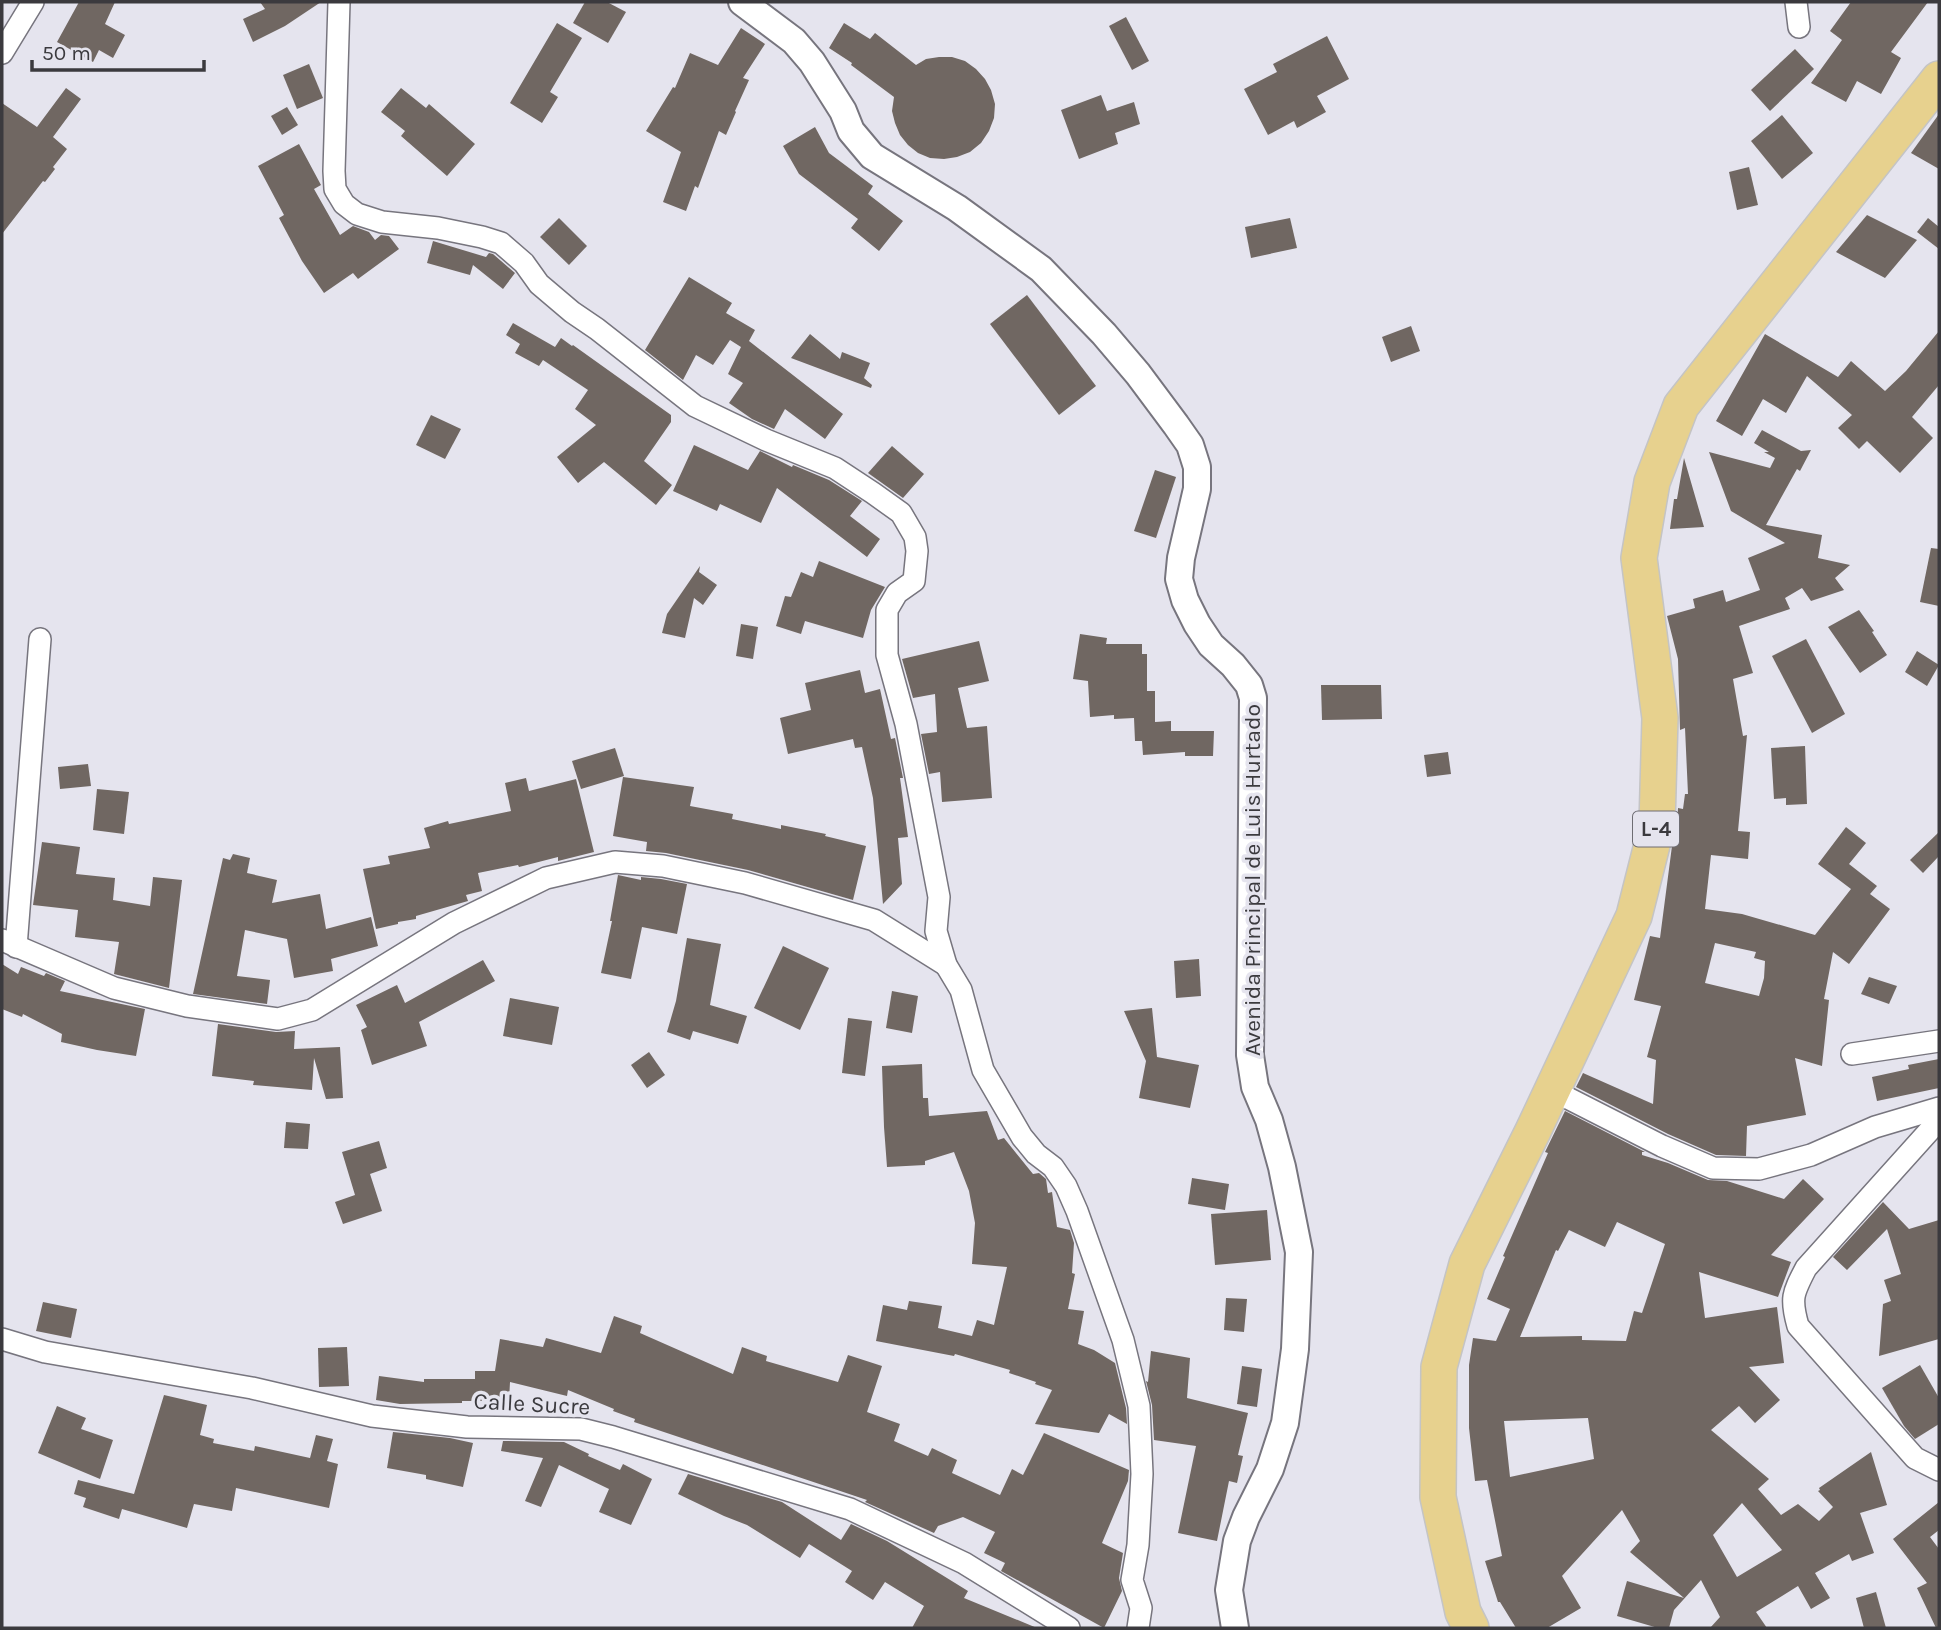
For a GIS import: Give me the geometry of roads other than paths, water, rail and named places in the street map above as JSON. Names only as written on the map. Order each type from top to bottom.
[{"type":"main road","name":"L-4","points":[[1471,1628],[1463,1612],[1438,1497],[1439,1367],[1467,1265],[1634,916],[1657,825],[1660,718],[1639,558],[1652,482],[1681,406],[1939,79]]},
{"type":"street","points":[[2,54],[33,2]]},
{"type":"street","points":[[339,2],[334,171],[335,189],[344,204],[357,214],[382,222],[439,228],[501,243],[524,263],[540,284],[572,312],[695,406],[766,440],[835,468],[901,513],[915,537],[917,551],[914,580],[897,593],[887,610],[887,655],[906,724],[937,883],[939,897],[936,931],[946,965],[961,990],[983,1070],[1022,1137],[1036,1154],[1053,1167],[1066,1186],[1123,1340],[1139,1406],[1142,1474],[1138,1545],[1132,1580],[1141,1608],[1138,1628]]},
{"type":"street","name":"Avenida Principal de Luis Hurtado","points":[[742,2],[794,41],[812,62],[843,111],[851,131],[872,156],[957,208],[1041,270],[1070,298],[1138,374],[1190,445],[1198,467],[1197,489],[1181,558],[1179,579],[1185,600],[1197,624],[1211,645],[1233,665],[1249,685],[1253,698],[1250,1055],[1255,1087],[1269,1121],[1282,1167],[1299,1252],[1295,1349],[1285,1423],[1270,1469],[1237,1541],[1229,1590],[1235,1628]]},
{"type":"street","points":[[1796,2],[1799,27]]},
{"type":"street","points":[[40,639],[9,944],[114,988],[187,1006],[278,1019],[312,1010],[454,923],[546,878],[615,862],[663,866],[745,883],[874,920],[946,965]]},
{"type":"street","points":[[1852,1054],[1939,1041]]},
{"type":"street","points":[[1552,1090],[1662,1146],[1713,1168],[1759,1169],[1811,1155],[1875,1127],[1939,1108]]},
{"type":"street","points":[[1939,1120],[1806,1268],[1795,1289],[1792,1306],[1798,1326],[1915,1458],[1939,1470]]},
{"type":"street","name":"Calle Sucre","points":[[2,1339],[45,1352],[251,1388],[372,1416],[467,1427],[581,1429],[613,1437],[849,1509],[964,1563],[1069,1628]]}]
